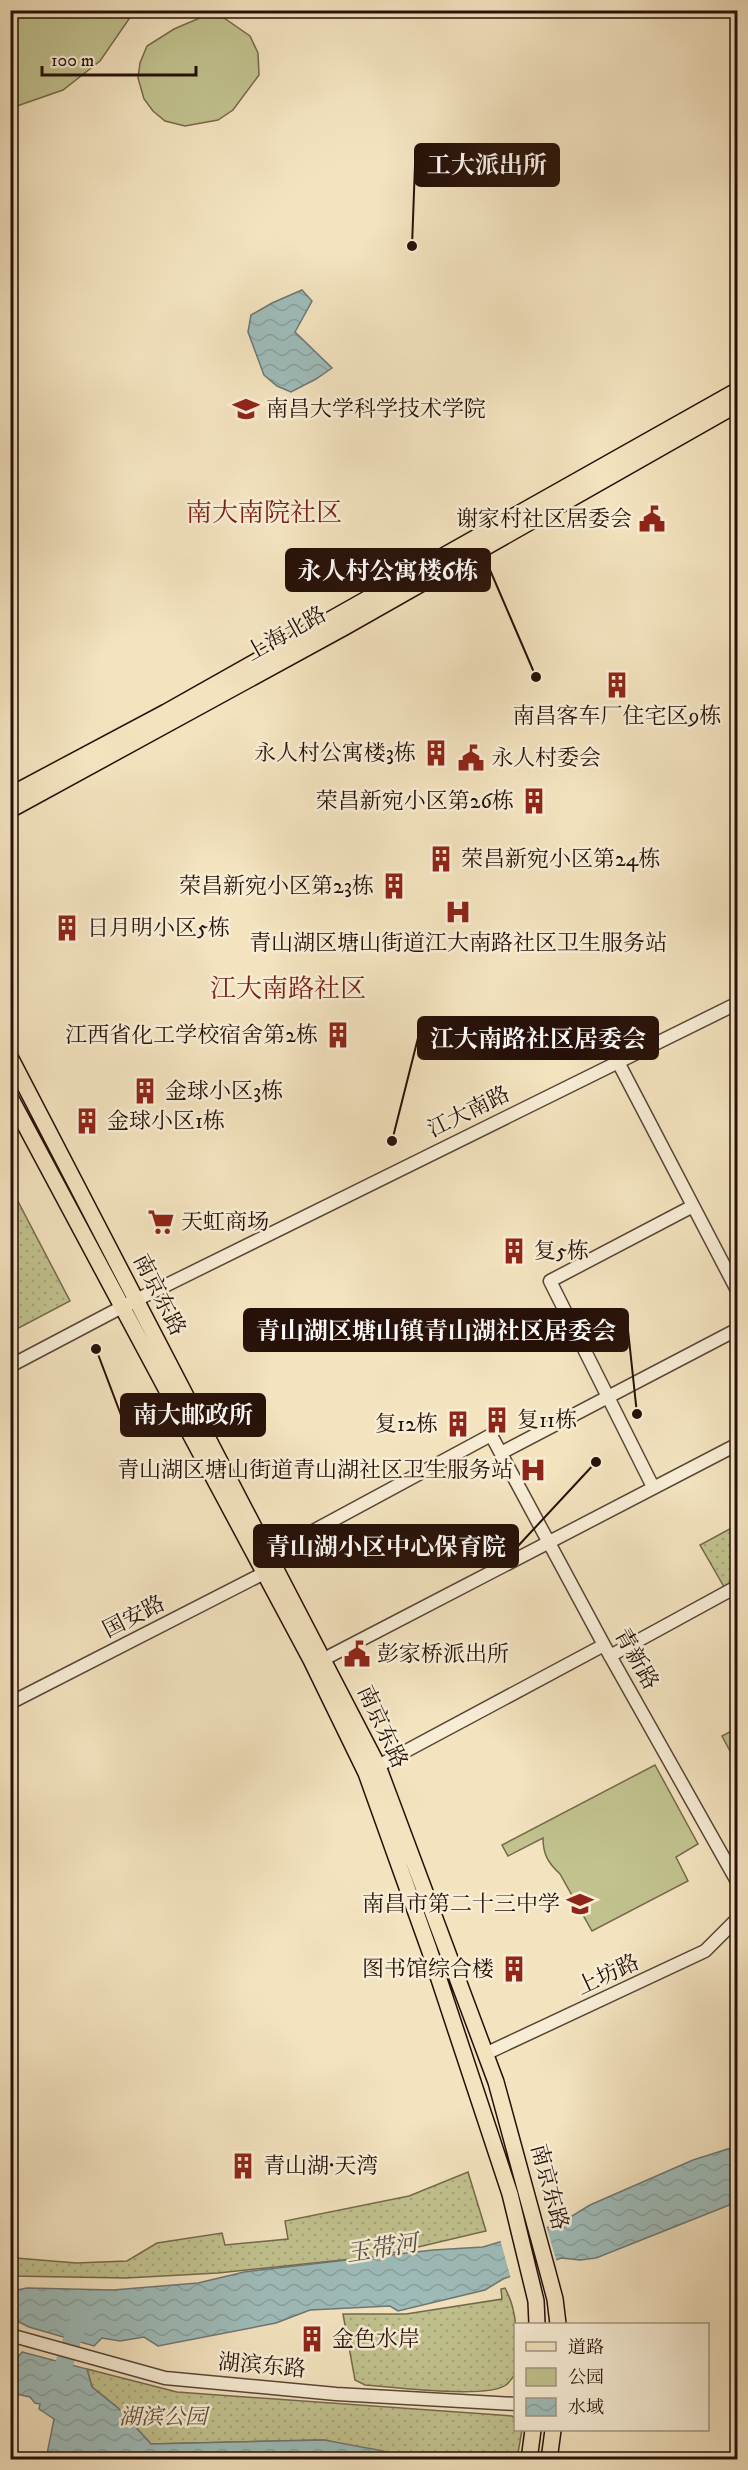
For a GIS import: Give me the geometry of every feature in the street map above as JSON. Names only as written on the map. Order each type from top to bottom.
[{"type":"main road","name":"上海北路","points":[[10,795],[166,712],[738,390]]},
{"type":"main road","name":"上海北路","points":[[10,810],[345,627],[738,404]]},
{"type":"main road","name":"南京东路","points":[[10,1057],[136,1299],[366,1773],[429,1949],[510,2194],[536,2301],[537,2323]]},
{"type":"main road","name":"南京东路","points":[[10,1097],[122,1306],[266,1564],[324,1659],[378,1766],[496,2082],[548,2269],[558,2323]]},
{"type":"main road","points":[[529,2460],[533,2431]]},
{"type":"main road","points":[[549,2460],[552,2431]]},
{"type":"street","name":"江大南路","points":[[10,1366],[136,1299],[738,1003]]},
{"type":"street","points":[[618,1062],[738,1292]]},
{"type":"street","points":[[653,1487],[550,1281],[693,1206]]},
{"type":"street","points":[[501,1453],[738,1329]]},
{"type":"street","name":"国安路","points":[[10,1703],[266,1564],[491,1435],[501,1453]]},
{"type":"street","points":[[324,1659],[738,1444]]},
{"type":"street","name":"青新路","points":[[501,1453],[607,1650],[738,1883]]},
{"type":"street","points":[[378,1766],[738,1586]]},
{"type":"street","name":"上坊路","points":[[485,2054],[705,1951],[738,1918]]},
{"type":"street","name":"湖滨东路","points":[[10,2335],[32,2339],[165,2378],[336,2394],[514,2404]]},
{"type":"green space","points":[[11,10],[121,11],[120,13],[129,19],[100,61],[63,90],[11,107]]},
{"type":"green space","points":[[202,17],[224,18],[250,36],[258,53],[259,75],[233,110],[218,120],[185,126],[165,121],[144,99],[138,78],[140,63],[147,46],[174,29]]},
{"type":"green space","points":[[11,1188],[70,1301],[10,1332]]},
{"type":"green space","points":[[737,1525],[737,1586],[727,1592],[700,1545]]},
{"type":"green space","points":[[737,1728],[737,1764],[722,1736]]},
{"type":"green space","points":[[655,1765],[698,1844],[676,1857],[688,1881],[592,1931],[560,1874],[547,1858],[543,1838],[508,1856],[502,1845]]},
{"type":"green space","points":[[468,2172],[486,2231],[380,2256],[218,2273],[126,2278],[11,2276],[11,2259],[16,2258],[76,2263],[127,2261],[157,2243],[222,2233],[225,2245],[288,2239],[285,2221],[409,2196]]},
{"type":"green space","points":[[505,2288],[510,2298],[515,2319],[514,2375],[506,2385],[496,2389],[460,2392],[365,2385],[355,2380],[343,2314],[406,2314],[502,2299],[501,2289]]},
{"type":"green space","name":"湖滨公园","points":[[87,2369],[177,2392],[512,2416],[514,2431],[522,2431],[517,2459],[398,2459],[324,2440],[151,2444],[118,2408],[92,2387]]},
{"type":"water","points":[[302,290],[312,301],[295,332],[332,368],[291,392],[277,386],[264,375],[248,332],[251,315]]},
{"type":"water","points":[[737,2146],[737,2202],[596,2258],[580,2260],[561,2258],[503,2279],[485,2290],[398,2311],[390,2306],[310,2310],[276,2323],[158,2346],[144,2337],[120,2341],[102,2338],[94,2346],[29,2327],[11,2318],[11,2291],[27,2288],[113,2290],[198,2283],[244,2272],[433,2250],[483,2247],[559,2224],[590,2205],[693,2160]]},
{"type":"water","points":[[22,2352],[87,2369],[92,2387],[118,2408],[151,2444],[324,2440],[383,2451],[398,2459],[46,2459],[54,2419],[39,2409],[40,2404],[35,2403],[30,2397],[11,2393],[12,2364]]},
{"type":"pier","points":[[546,2225],[557,2263],[511,2279],[500,2239]]},
{"type":"waterway","name":"玉带河","points":[[61,2373],[79,2320],[84,2320]]},
{"type":"place","name":"工大派出所","points":[[412,246]]},
{"type":"place","name":"南昌大学科学技术学院","points":[[246,409]]},
{"type":"place","name":"谢家村社区居委会","points":[[652,519]]},
{"type":"place","name":"永人村公寓楼6栋","points":[[536,677]]},
{"type":"place","name":"南昌客车厂住宅区9栋","points":[[617,685]]},
{"type":"place","name":"永人村公寓楼3栋","points":[[436,753]]},
{"type":"place","name":"永人村委会","points":[[471,758]]},
{"type":"place","name":"荣昌新宛小区第26栋","points":[[534,801]]},
{"type":"place","name":"荣昌新宛小区第24栋","points":[[441,859]]},
{"type":"place","name":"荣昌新宛小区第23栋","points":[[394,886]]},
{"type":"place","name":"青山湖区塘山街道江大南路社区卫生服务站","points":[[458,912]]},
{"type":"place","name":"日月明小区5栋","points":[[67,928]]},
{"type":"place","name":"江西省化工学校宿舍第2栋","points":[[338,1035]]},
{"type":"place","name":"金球小区3栋","points":[[145,1091]]},
{"type":"place","name":"金球小区1栋","points":[[87,1121]]},
{"type":"place","name":"江大南路社区居委会","points":[[392,1141]]},
{"type":"place","name":"天虹商场","points":[[161,1222]]},
{"type":"place","name":"复5栋","points":[[514,1251]]},
{"type":"place","name":"南大邮政所","points":[[96,1349]]},
{"type":"place","name":"青山湖区塘山镇青山湖社区居委会","points":[[637,1414]]},
{"type":"place","name":"复11栋","points":[[497,1420]]},
{"type":"place","name":"复12栋","points":[[458,1424]]},
{"type":"place","name":"青山湖小区中心保育院","points":[[596,1462]]},
{"type":"place","name":"青山湖区塘山街道青山湖社区卫生服务站","points":[[533,1470]]},
{"type":"place","name":"彭家桥派出所","points":[[357,1654]]},
{"type":"place","name":"南昌市第二十三中学","points":[[580,1904]]},
{"type":"place","name":"图书馆综合楼","points":[[514,1969]]},
{"type":"place","name":"青山湖·天湾","points":[[243,2166]]},
{"type":"place","name":"金色水岸","points":[[312,2339]]},
{"type":"district","name":"南大南院社区","points":[[264,513]]},
{"type":"district","name":"江大南路社区","points":[[288,989]]}]
